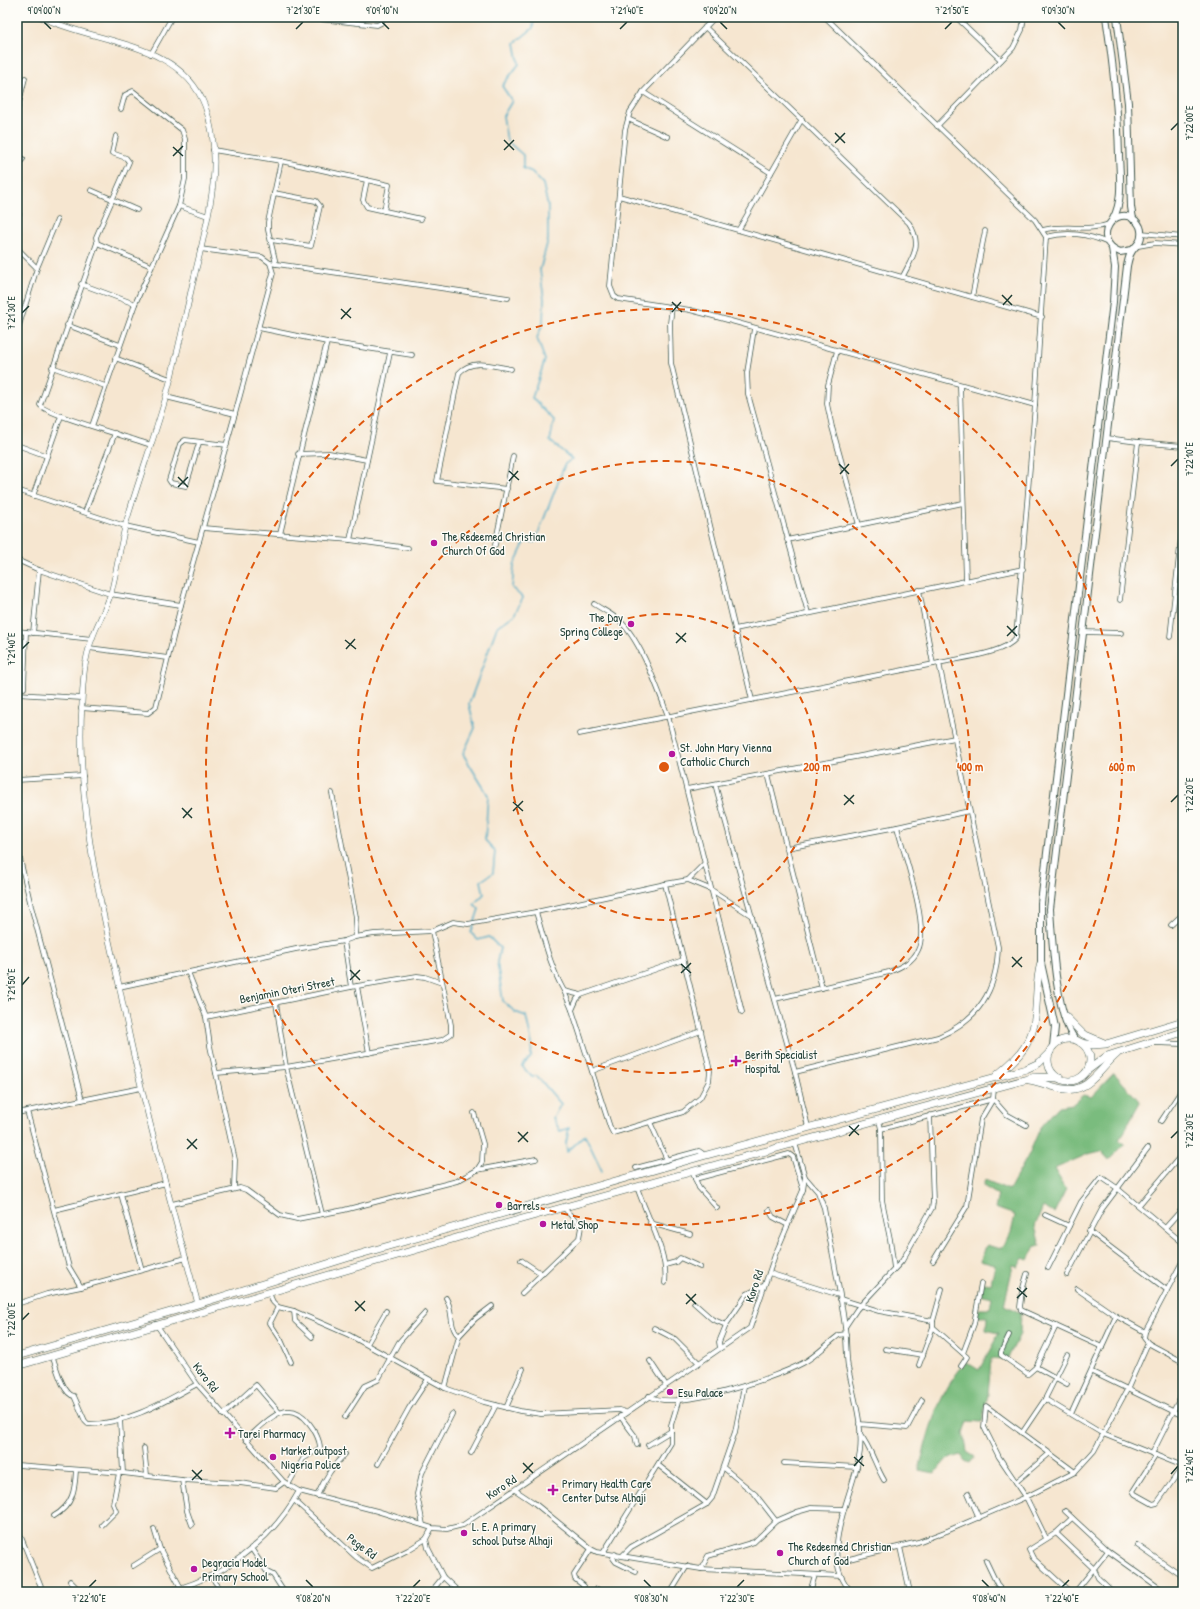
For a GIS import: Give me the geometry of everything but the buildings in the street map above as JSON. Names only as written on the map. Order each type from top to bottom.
[{"type":"main road","points":[[1060,1078],[1050,1067],[1055,1027],[1041,963],[1041,903],[1113,302],[1115,267],[1106,233],[1117,209],[1119,192],[1119,137],[1114,76],[1106,17]]},
{"type":"main road","points":[[1117,17],[1128,102],[1131,207],[1133,219]]},
{"type":"main road","points":[[1110,246],[1124,252],[1132,250],[1138,246],[1141,233],[1139,225],[1133,219],[1123,216],[1111,222]]},
{"type":"main road","points":[[1088,1070],[1090,1058],[1086,1047],[1069,1031],[1065,1016],[1058,986],[1052,946],[1050,908],[1127,266],[1132,250]]},
{"type":"main road","points":[[996,1076],[1021,1052],[1029,1040],[1033,1025],[1037,981],[1041,963]]},
{"type":"main road","points":[[1065,1016],[1083,1034],[1106,1044]]},
{"type":"main road","points":[[17,1356],[198,1304],[350,1257],[703,1156],[1033,1066],[1064,1040],[1078,1041],[1093,1045],[1106,1044],[1183,1021]]},
{"type":"main road","points":[[17,1366],[156,1324],[269,1293],[637,1186],[692,1171],[775,1152],[795,1143],[994,1088],[1040,1076],[1060,1078],[1070,1081],[1076,1080],[1103,1058],[1154,1043],[1183,1032]]},
{"type":"main road","points":[[1025,1080],[1041,1082],[1063,1089],[1077,1089],[1087,1084],[1117,1054]]},
{"type":"street","points":[[41,17],[60,25],[152,54],[171,66],[183,76],[200,97],[209,121],[213,150],[212,185],[208,216],[166,397],[125,526],[110,594],[89,648],[82,698],[84,776],[88,832],[96,884],[141,1088],[198,1304]]},
{"type":"street","points":[[152,54],[172,17]]},
{"type":"street","points":[[300,17],[377,25],[381,23],[384,17]]},
{"type":"street","points":[[468,17],[471,20],[480,17]]},
{"type":"street","points":[[715,17],[643,92],[633,106],[628,119],[610,286],[611,291],[618,299],[672,307],[713,316],[754,329],[960,386],[1035,405]]},
{"type":"street","points":[[579,734],[999,650],[1014,641],[1017,635],[1042,317],[1046,237],[1043,230],[1035,220],[825,17]]},
{"type":"street","points":[[956,17],[1001,60]]},
{"type":"street","points":[[937,126],[1001,60],[1018,39],[1024,17]]},
{"type":"street","points":[[705,27],[901,215],[912,228],[916,234],[916,250],[903,276]]},
{"type":"street","points":[[17,111],[25,78]]},
{"type":"street","points":[[92,426],[135,304],[179,206],[185,179],[185,134],[133,91],[125,95],[121,109]]},
{"type":"street","points":[[643,92],[771,173]]},
{"type":"street","points":[[628,119],[668,137]]},
{"type":"street","points":[[739,229],[802,120]]},
{"type":"street","points":[[116,136],[112,153],[126,158],[129,162],[96,237],[97,243],[81,284],[40,405],[42,408],[61,416],[151,445]]},
{"type":"street","points":[[213,150],[281,161],[389,185],[384,211]]},
{"type":"street","points":[[17,166],[23,159]]},
{"type":"street","points":[[276,264],[270,240],[268,222],[281,161]]},
{"type":"street","points":[[367,180],[364,204],[367,207],[421,219]]},
{"type":"street","points":[[91,190],[137,210]]},
{"type":"street","points":[[270,240],[311,246],[320,206],[316,201],[274,192]]},
{"type":"street","points":[[619,196],[739,229],[1042,317]]},
{"type":"street","points":[[179,206],[208,216]]},
{"type":"street","points":[[17,212],[20,214],[17,217]]},
{"type":"street","points":[[17,332],[37,268],[57,220]]},
{"type":"street","points":[[1043,230],[1059,226],[1096,228],[1111,222]]},
{"type":"street","points":[[972,297],[985,231]]},
{"type":"street","points":[[1046,237],[1064,233],[1077,234],[1091,236],[1110,246]]},
{"type":"street","points":[[1141,233],[1183,236]]},
{"type":"street","points":[[97,243],[151,266]]},
{"type":"street","points":[[1138,246],[1155,244],[1183,245]]},
{"type":"street","points":[[17,248],[37,268]]},
{"type":"street","points":[[200,249],[262,257],[270,263],[276,264],[508,298]]},
{"type":"street","points":[[82,708],[148,713],[156,707],[181,605],[259,328],[273,273],[270,263]]},
{"type":"street","points":[[81,284],[135,304]]},
{"type":"street","points":[[672,307],[670,323],[672,363],[752,700]]},
{"type":"street","points":[[67,325],[120,345]]},
{"type":"street","points":[[259,328],[327,342],[412,356]]},
{"type":"street","points":[[754,329],[747,373],[748,394],[808,613]]},
{"type":"street","points":[[280,534],[298,454],[327,342]]},
{"type":"street","points":[[837,351],[828,384],[827,404],[859,525]]},
{"type":"street","points":[[350,540],[390,353]]},
{"type":"street","points":[[115,358],[170,379]]},
{"type":"street","points":[[507,489],[436,481],[459,373],[464,366],[479,364],[511,369]]},
{"type":"street","points":[[52,367],[105,386]]},
{"type":"street","points":[[960,386],[966,580]]},
{"type":"street","points":[[166,397],[235,414]]},
{"type":"street","points":[[33,496],[61,416]]},
{"type":"street","points":[[85,512],[116,433]]},
{"type":"street","points":[[1107,438],[1183,446]]},
{"type":"street","points":[[199,443],[186,486],[171,483],[169,480],[180,444],[185,440],[199,443],[226,445]]},
{"type":"street","points":[[1120,600],[1138,442]]},
{"type":"street","points":[[17,445],[47,456]]},
{"type":"street","points":[[298,454],[329,453],[367,460]]},
{"type":"street","points":[[495,545],[513,456]]},
{"type":"street","points":[[17,490],[125,526],[199,542]]},
{"type":"street","points":[[787,540],[963,503]]},
{"type":"street","points":[[1170,636],[1183,520]]},
{"type":"street","points":[[203,528],[350,540],[408,548]]},
{"type":"street","points":[[17,560],[39,570],[110,594],[181,605]]},
{"type":"street","points":[[735,628],[1023,568]]},
{"type":"street","points":[[33,633],[39,570]]},
{"type":"street","points":[[919,590],[933,664]]},
{"type":"street","points":[[594,604],[622,623],[630,635],[652,675],[668,716],[687,789],[710,889],[742,1012]]},
{"type":"street","points":[[17,631],[92,639]]},
{"type":"street","points":[[24,691],[26,632]]},
{"type":"street","points":[[1084,632],[1121,633]]},
{"type":"street","points":[[89,648],[168,658]]},
{"type":"street","points":[[795,1072],[938,1037],[961,1025],[980,1006],[994,978],[998,964],[998,947],[954,738],[940,663]]},
{"type":"street","points":[[17,694],[24,691],[82,698]]},
{"type":"street","points":[[687,789],[954,738]]},
{"type":"street","points":[[768,774],[822,988]]},
{"type":"street","points":[[17,780],[84,776]]},
{"type":"street","points":[[715,784],[795,1072],[808,1127]]},
{"type":"street","points":[[332,793],[356,917],[355,937]]},
{"type":"street","points":[[787,848],[897,827],[969,811]]},
{"type":"street","points":[[775,1000],[889,972],[906,964],[918,950],[922,926],[897,827]]},
{"type":"street","points":[[17,837],[20,859],[31,906],[82,1100]]},
{"type":"street","points":[[688,880],[704,864]]},
{"type":"street","points":[[119,987],[296,949],[344,941],[355,937],[374,934],[432,931],[453,922],[468,924],[536,912],[688,880],[710,889],[752,916]]},
{"type":"street","points":[[536,912],[548,954],[572,1010],[613,1133],[683,1112],[700,1098],[709,1081],[710,1071],[665,884]]},
{"type":"street","points":[[1171,925],[1183,914]]},
{"type":"street","points":[[216,1073],[286,1067],[442,1040],[451,1034],[451,1025],[432,931]]},
{"type":"street","points":[[344,941],[351,987]]},
{"type":"street","points":[[572,1010],[577,999],[581,995],[683,960]]},
{"type":"street","points":[[188,972],[206,1017],[216,1073],[235,1160],[234,1188]]},
{"type":"street","name":"Benjamin Oteri Street","points":[[206,1017],[351,987],[417,976],[442,983]]},
{"type":"street","points":[[357,986],[369,1053]]},
{"type":"street","points":[[564,991],[581,995]]},
{"type":"street","points":[[276,1003],[286,1067],[322,1214]]},
{"type":"street","points":[[592,1071],[701,1031]]},
{"type":"street","points":[[1154,1043],[1183,1044]]},
{"type":"street","points":[[1162,1121],[1181,1095],[1183,1083]]},
{"type":"street","points":[[17,1113],[141,1088]]},
{"type":"street","points":[[933,1261],[967,1206],[981,1120],[992,1099],[994,1088]]},
{"type":"street","points":[[881,1129],[992,1099]]},
{"type":"street","points":[[992,1099],[1006,1114],[1026,1125]]},
{"type":"street","points":[[27,1111],[69,1267],[81,1287]]},
{"type":"street","points":[[474,1113],[483,1144],[484,1153],[482,1162],[477,1170]]},
{"type":"street","points":[[845,1327],[860,1306],[902,1260],[933,1205],[930,1115]]},
{"type":"street","points":[[879,1120],[881,1129],[882,1200],[894,1268]]},
{"type":"street","points":[[650,1122],[667,1160]]},
{"type":"street","name":"Koro Rd","points":[[156,1324],[197,1384],[223,1415],[288,1485],[299,1491],[377,1510],[432,1528],[446,1530],[463,1524],[515,1490],[625,1412],[751,1326],[763,1286],[803,1190],[805,1177],[795,1143]]},
{"type":"street","points":[[1067,1275],[1089,1231],[1117,1188],[1148,1148]]},
{"type":"street","points":[[636,1168],[699,1151],[703,1156]]},
{"type":"street","points":[[695,1179],[775,1152],[788,1153],[792,1156],[803,1190]]},
{"type":"street","points":[[1139,1205],[1183,1153]]},
{"type":"street","points":[[172,1204],[234,1188],[246,1190],[274,1212],[286,1218],[308,1218],[457,1181],[477,1170],[536,1159]]},
{"type":"street","points":[[692,1171],[699,1188],[717,1208]]},
{"type":"street","points":[[805,1177],[818,1192],[824,1208],[845,1327],[848,1366],[859,1424],[860,1452],[844,1509],[838,1540],[837,1562],[841,1576],[852,1592]]},
{"type":"street","points":[[1048,1268],[1081,1202],[1098,1178],[1103,1177],[1139,1205],[1183,1243]]},
{"type":"street","points":[[54,1210],[166,1183]]},
{"type":"street","points":[[637,1186],[650,1223],[657,1235],[665,1265],[664,1283]]},
{"type":"street","points":[[121,1194],[142,1270]]},
{"type":"street","points":[[522,1293],[579,1238],[581,1227],[564,1208]]},
{"type":"street","points":[[1165,1228],[1183,1208]]},
{"type":"street","points":[[769,1210],[774,1217],[788,1224]]},
{"type":"street","points":[[1045,1215],[1069,1226]]},
{"type":"street","points":[[650,1223],[690,1234]]},
{"type":"street","points":[[1089,1231],[1167,1290]]},
{"type":"street","points":[[17,1304],[47,1294],[81,1287],[186,1258]]},
{"type":"street","points":[[665,1265],[676,1262],[680,1258],[700,1267]]},
{"type":"street","points":[[521,1260],[542,1274]]},
{"type":"street","points":[[1183,1260],[1144,1338],[1148,1343],[1183,1362]]},
{"type":"street","points":[[769,1273],[839,1297],[860,1306],[933,1322]]},
{"type":"street","points":[[1027,1274],[1022,1291],[1020,1307],[1022,1311],[1102,1347]]},
{"type":"street","points":[[963,1352],[974,1324],[981,1283]]},
{"type":"street","points":[[720,1348],[720,1342],[726,1325],[746,1294],[763,1286]]},
{"type":"street","points":[[919,1365],[934,1327],[933,1322],[942,1289]]},
{"type":"street","points":[[1077,1289],[1116,1316],[1146,1332]]},
{"type":"street","points":[[269,1293],[273,1302],[278,1307],[294,1311],[367,1344],[445,1388],[506,1408],[542,1414],[619,1410],[625,1412]]},
{"type":"street","points":[[446,1298],[452,1312],[453,1330],[459,1336]]},
{"type":"street","points":[[694,1303],[712,1319],[726,1325]]},
{"type":"street","points":[[445,1388],[459,1336],[492,1306]]},
{"type":"street","points":[[278,1307],[270,1322],[281,1340],[291,1362]]},
{"type":"street","points":[[294,1311],[295,1321],[312,1337]]},
{"type":"street","points":[[367,1344],[386,1311]]},
{"type":"street","points":[[345,1417],[360,1391],[364,1386],[378,1380],[399,1342],[425,1313]]},
{"type":"street","points":[[1071,1414],[1092,1372],[1116,1316]]},
{"type":"street","points":[[1009,1335],[1001,1352],[1001,1356],[1028,1374],[1036,1367],[1056,1326]]},
{"type":"street","points":[[934,1327],[963,1352],[967,1358],[961,1366]]},
{"type":"street","points":[[654,1328],[675,1339],[698,1362]]},
{"type":"street","points":[[649,1396],[662,1401],[680,1399],[744,1386],[776,1375],[802,1363],[840,1335],[846,1334]]},
{"type":"street","points":[[837,1562],[900,1547],[947,1531],[1026,1497],[1075,1472],[1092,1454],[1128,1388],[1148,1343]]},
{"type":"street","points":[[885,1349],[922,1355]]},
{"type":"street","points":[[52,1355],[66,1390],[70,1396],[74,1396],[86,1422],[91,1424],[120,1419],[142,1412],[197,1384]]},
{"type":"street","points":[[1022,1433],[1045,1399],[1067,1356]]},
{"type":"street","points":[[650,1361],[666,1385]]},
{"type":"street","points":[[1036,1367],[1067,1384]]},
{"type":"street","points":[[506,1408],[523,1369]]},
{"type":"street","points":[[1092,1372],[1128,1388],[1183,1416]]},
{"type":"street","points":[[378,1464],[409,1408],[428,1379]]},
{"type":"street","points":[[223,1415],[256,1385],[279,1412]]},
{"type":"street","points":[[623,1555],[630,1547],[707,1504],[714,1495],[735,1432],[744,1386]]},
{"type":"street","points":[[1045,1399],[1103,1434],[1154,1455],[1183,1466],[1157,1503],[1153,1504],[1134,1494],[1133,1491],[1154,1455],[1183,1392]]},
{"type":"street","points":[[602,1553],[672,1441],[671,1431],[680,1399]]},
{"type":"street","points":[[859,1424],[907,1428],[922,1400]]},
{"type":"street","points":[[471,1453],[496,1405]]},
{"type":"street","points":[[1046,1538],[1026,1497],[999,1457],[984,1427],[986,1406],[1075,1472]]},
{"type":"street","points":[[246,1440],[279,1412],[293,1411],[303,1417],[310,1424],[320,1448],[303,1460],[288,1485]]},
{"type":"street","points":[[423,1525],[417,1494],[422,1473],[452,1414]]},
{"type":"street","points":[[620,1416],[635,1436],[637,1445]]},
{"type":"street","points":[[102,1525],[116,1511],[113,1504],[121,1473],[120,1419]]},
{"type":"street","points":[[648,1445],[671,1431]]},
{"type":"street","points":[[860,1433],[868,1445],[884,1480]]},
{"type":"street","points":[[144,1448],[147,1475]]},
{"type":"street","points":[[1016,1482],[1050,1453]]},
{"type":"street","points":[[318,1496],[325,1479],[345,1454]]},
{"type":"street","points":[[784,1462],[857,1467]]},
{"type":"street","points":[[658,1465],[707,1504]]},
{"type":"street","points":[[17,1466],[147,1475],[182,1480],[240,1483],[276,1488],[284,1482]]},
{"type":"street","points":[[724,1468],[755,1494],[776,1521]]},
{"type":"street","points":[[54,1516],[61,1512],[71,1500],[75,1487],[76,1470]]},
{"type":"street","points":[[182,1480],[187,1511],[192,1526]]},
{"type":"street","points":[[515,1490],[538,1506],[591,1549],[602,1553],[701,1568],[841,1576]]},
{"type":"street","points":[[163,1592],[181,1588],[211,1576],[251,1548],[275,1525],[299,1491]]},
{"type":"street","points":[[968,1493],[979,1518]]},
{"type":"street","name":"Pege Rd","points":[[294,1500],[356,1557],[372,1568],[378,1567],[426,1539]]},
{"type":"street","points":[[701,1568],[708,1556],[754,1542],[776,1521],[811,1508],[844,1509]]},
{"type":"street","points":[[1065,1511],[1108,1551],[1165,1592]]},
{"type":"street","points":[[1072,1518],[1056,1533],[1046,1538],[1030,1550],[1031,1554],[1069,1591],[1076,1591],[1108,1551]]},
{"type":"street","points":[[17,1527],[43,1592]]},
{"type":"street","points":[[432,1528],[426,1539],[428,1548],[443,1578],[459,1592]]},
{"type":"street","points":[[154,1529],[160,1549],[181,1588]]},
{"type":"street","points":[[1056,1533],[1094,1569],[1098,1578],[1113,1592]]},
{"type":"street","points":[[1137,1545],[1183,1577]]},
{"type":"street","points":[[900,1547],[910,1592]]},
{"type":"street","points":[[251,1548],[267,1572],[273,1575],[284,1592]]},
{"type":"street","points":[[133,1566],[160,1549]]},
{"type":"street","points":[[580,1592],[584,1586],[575,1579],[574,1575],[591,1549]]},
{"type":"street","points":[[615,1554],[613,1558],[616,1562],[636,1572]]},
{"type":"street","points":[[986,1561],[997,1584],[1004,1592]]},
{"type":"street","points":[[671,1592],[687,1566]]},
{"type":"street","points":[[810,1592],[815,1575]]},
{"type":"street","points":[[211,1576],[223,1592]]},
{"type":"street","points":[[431,1592],[443,1578]]},
{"type":"street","points":[[70,1581],[81,1592]]},
{"type":"street","points":[[1180,1592],[1183,1588]]},
{"type":"green space","points":[[1114,1073],[1140,1102],[1119,1140],[1125,1144],[1109,1160],[1101,1151],[1088,1154],[1054,1169],[1066,1189],[1054,1213],[1043,1207],[1035,1226],[1040,1246],[1035,1246],[1028,1260],[1023,1258],[1018,1267],[1013,1266],[1004,1305],[1021,1313],[1020,1334],[1007,1360],[991,1359],[988,1394],[982,1422],[968,1421],[964,1433],[967,1452],[975,1457],[970,1463],[965,1461],[961,1455],[946,1460],[935,1473],[919,1470],[931,1426],[941,1399],[948,1386],[966,1362],[979,1370],[999,1333],[986,1330],[987,1317],[977,1316],[979,1309],[990,1309],[992,1297],[980,1294],[983,1283],[991,1284],[995,1265],[980,1261],[987,1245],[1000,1249],[1011,1233],[1015,1215],[995,1208],[998,1195],[983,1186],[985,1180],[1009,1190],[1029,1154],[1041,1126],[1059,1106],[1073,1104],[1083,1095],[1091,1097]]},
{"type":"waterway","points":[[534,17],[533,28],[515,43],[519,64],[502,86],[512,101],[503,116],[507,141],[523,155],[523,168],[532,172],[543,184],[548,207],[548,240],[540,270],[544,299],[543,323],[537,338],[545,360],[532,398],[554,420],[550,441],[572,459],[565,464],[535,542],[525,542],[514,565],[512,588],[523,598],[514,615],[497,627],[469,704],[475,728],[463,754],[488,795],[485,840],[495,851],[493,873],[481,881],[484,894],[474,904],[479,909],[471,933],[478,940],[489,937],[500,948],[497,962],[503,1001],[515,1012],[526,1016],[532,1044],[531,1057],[522,1066],[532,1077],[537,1076],[561,1104],[553,1118],[560,1131],[569,1128],[566,1143],[567,1152],[585,1135],[602,1171]]},
{"type":"place","name":"The Redeemed Christian Church Of God","points":[[434,543]]},
{"type":"place","name":"The Day Spring College","points":[[631,624]]},
{"type":"place","name":"St. John Mary Vienna Catholic Church","points":[[672,754]]},
{"type":"place","name":"Berith Specialist Hospital","points":[[736,1061]]},
{"type":"place","name":"Barrels","points":[[499,1205]]},
{"type":"place","name":"Metal Shop","points":[[543,1224]]},
{"type":"place","name":"Esu Palace","points":[[670,1392]]},
{"type":"place","name":"Tarei Pharmacy","points":[[230,1433]]},
{"type":"place","name":"Market outpost Nigeria Police","points":[[273,1457]]},
{"type":"place","name":"Primary Health Care Center Dutse Alhaji","points":[[553,1490]]},
{"type":"place","name":"L. E. A primary school Dutse Alhaji","points":[[464,1533]]},
{"type":"place","name":"The Redeemed Christian Church of God","points":[[780,1553]]},
{"type":"place","name":"Degracia Model Primary School","points":[[194,1569]]}]
